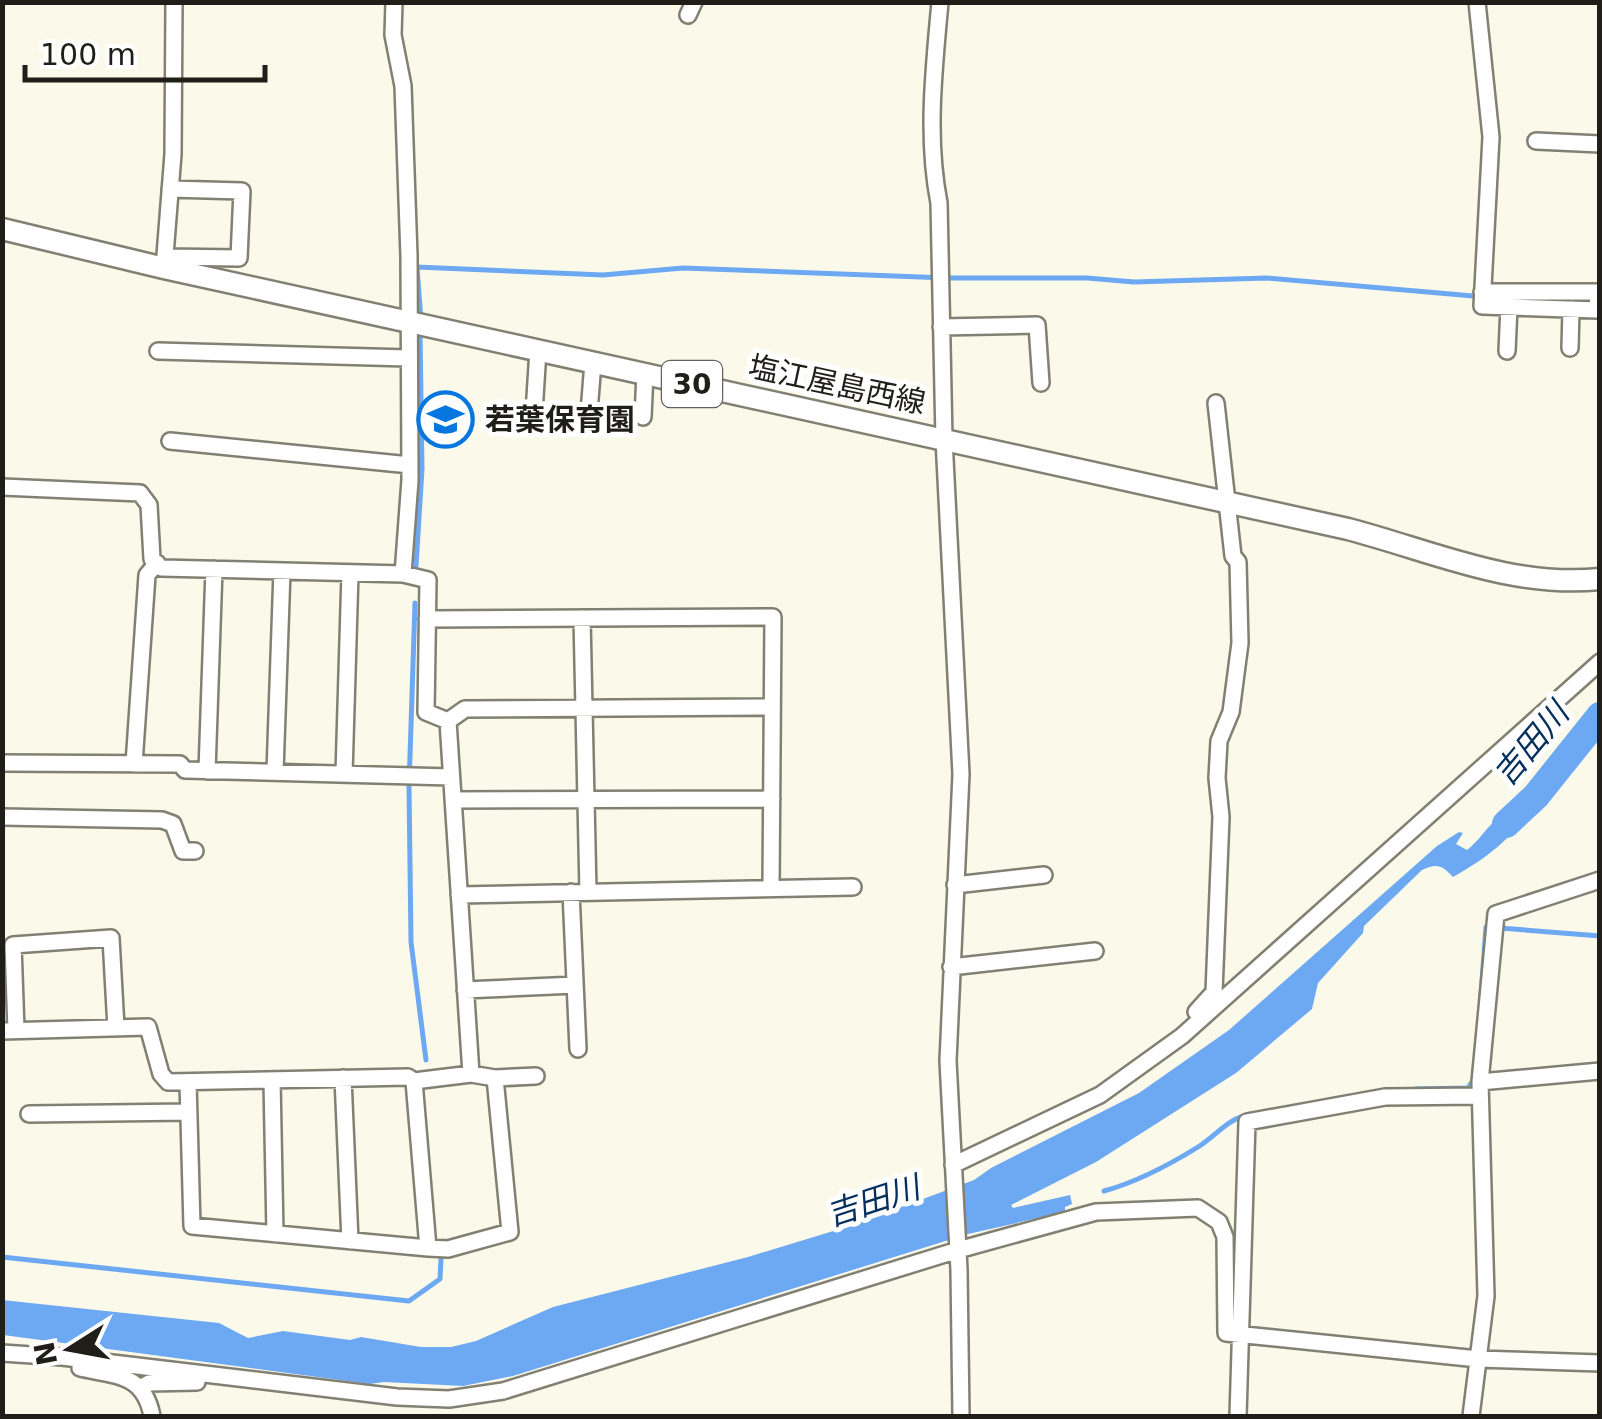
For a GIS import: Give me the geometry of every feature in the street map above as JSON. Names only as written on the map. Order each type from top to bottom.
[{"type":"main road","name":"塩江屋島西線","points":[[2,228],[1404,544],[1489,572],[1548,581],[1600,579]]},
{"type":"street","points":[[170,190],[242,191],[238,258],[164,263],[170,190],[174,2]]},
{"type":"street","points":[[394,2],[394,35],[403,86],[409,256],[416,323],[408,358],[410,466],[403,574]]},
{"type":"street","points":[[940,2],[932,167],[939,204],[944,439],[961,774],[948,1061],[958,1247],[961,1416]]},
{"type":"street","points":[[1477,2],[1491,138],[1482,292],[1482,306],[1597,310],[1599,292],[1482,292]]},
{"type":"street","points":[[1536,142],[1600,144]]},
{"type":"street","points":[[1507,351],[1508,307]]},
{"type":"street","points":[[1570,348],[1571,309]]},
{"type":"street","points":[[940,328],[1037,326],[1042,383]]},
{"type":"street","points":[[534,413],[538,350]]},
{"type":"street","points":[[158,351],[408,358]]},
{"type":"street","points":[[588,425],[593,362]]},
{"type":"street","points":[[643,417],[645,374]]},
{"type":"street","points":[[1182,1036],[1183,1026],[1214,992],[1221,817],[1217,778],[1220,742],[1231,712],[1240,643],[1238,562],[1233,556],[1216,402]]},
{"type":"street","points":[[170,442],[410,466]]},
{"type":"street","points":[[2,487],[140,493],[150,505],[152,559],[161,568],[403,574],[428,580],[426,712],[448,721]]},
{"type":"street","points":[[134,764],[148,575],[156,564]]},
{"type":"street","points":[[208,771],[214,570]]},
{"type":"street","points":[[275,772],[282,571]]},
{"type":"street","points":[[344,774],[350,573]]},
{"type":"street","points":[[428,619],[773,617],[771,888]]},
{"type":"street","points":[[578,1049],[575,985],[587,800],[582,618]]},
{"type":"street","points":[[953,1171],[1100,1096],[1182,1036],[1600,662]]},
{"type":"street","points":[[448,721],[464,709],[772,706]]},
{"type":"street","points":[[448,721],[470,1074]]},
{"type":"street","points":[[2,764],[180,764],[186,770],[208,771],[451,776]]},
{"type":"street","points":[[453,800],[772,800]]},
{"type":"street","points":[[2,817],[162,820],[173,824],[183,850],[195,852]]},
{"type":"street","points":[[955,884],[1044,875]]},
{"type":"street","points":[[1471,1416],[1486,1279],[1480,1089],[1496,914],[1600,880]]},
{"type":"street","points":[[459,895],[853,887]]},
{"type":"street","points":[[116,1028],[111,938],[13,945],[8,982],[9,1031],[116,1028],[148,1027],[161,1074],[168,1082],[408,1077],[414,1081],[470,1074],[495,1078],[536,1076]]},
{"type":"street","points":[[950,966],[1095,951]]},
{"type":"street","points":[[465,990],[575,985]]},
{"type":"street","points":[[1238,1416],[1246,1122],[1386,1097],[1480,1089],[1600,1070]]},
{"type":"street","points":[[343,1078],[350,1240]]},
{"type":"street","points":[[188,1082],[192,1226],[448,1250],[510,1232],[495,1078]]},
{"type":"street","points":[[272,1080],[275,1234]]},
{"type":"street","points":[[414,1081],[428,1248]]},
{"type":"street","points":[[30,1114],[189,1112]]},
{"type":"street","points":[[2,1354],[62,1357],[397,1397],[449,1399],[503,1391],[958,1247],[1096,1212],[1198,1208],[1219,1222],[1225,1237],[1226,1333],[1478,1359],[1600,1362]]},
{"type":"street","points":[[62,1357],[68,1366],[128,1379],[142,1388],[152,1416]]},
{"type":"street","points":[[142,1388],[149,1384],[226,1377]]},
{"type":"street","points":[[449,1399],[450,1416]]},
{"type":"water","points":[[1534,798],[1521,823],[1477,862],[1453,877],[1439,866],[1422,870],[1364,926],[1363,933],[1318,983],[1312,1009],[1236,1073],[1096,1162],[1011,1205],[1013,1208],[1070,1195],[1072,1204],[1065,1207],[1065,1212],[968,1234],[513,1376],[463,1386],[370,1384],[3,1335],[2,1300],[219,1323],[248,1338],[283,1331],[451,1347],[476,1341],[553,1307],[748,1257],[853,1225],[974,1180],[1139,1093],[1229,1030],[1437,846],[1459,832],[1463,833],[1456,844],[1467,850],[1501,816]]},
{"type":"waterway","points":[[421,321],[417,267],[603,275],[683,268],[1134,282],[1267,278],[1473,296]]},
{"type":"waterway","points":[[1552,299],[1584,300]]},
{"type":"waterway","points":[[416,566],[422,469],[420,332]]},
{"type":"waterway","points":[[415,603],[409,787],[411,942],[426,1060]]},
{"type":"waterway","name":"吉田川","points":[[1506,824],[1536,796],[1600,716]]},
{"type":"waterway","points":[[1480,1009],[1486,927]]},
{"type":"waterway","points":[[1500,928],[1600,936]]},
{"type":"waterway","points":[[1415,1089],[1468,1088],[1474,1079]]},
{"type":"waterway","points":[[1104,1191],[1164,1166],[1229,1123],[1251,1114]]},
{"type":"waterway","points":[[2,1257],[409,1301],[440,1279],[441,1259]]},
{"type":"place","name":"若葉保育園","points":[[446,420]]}]
